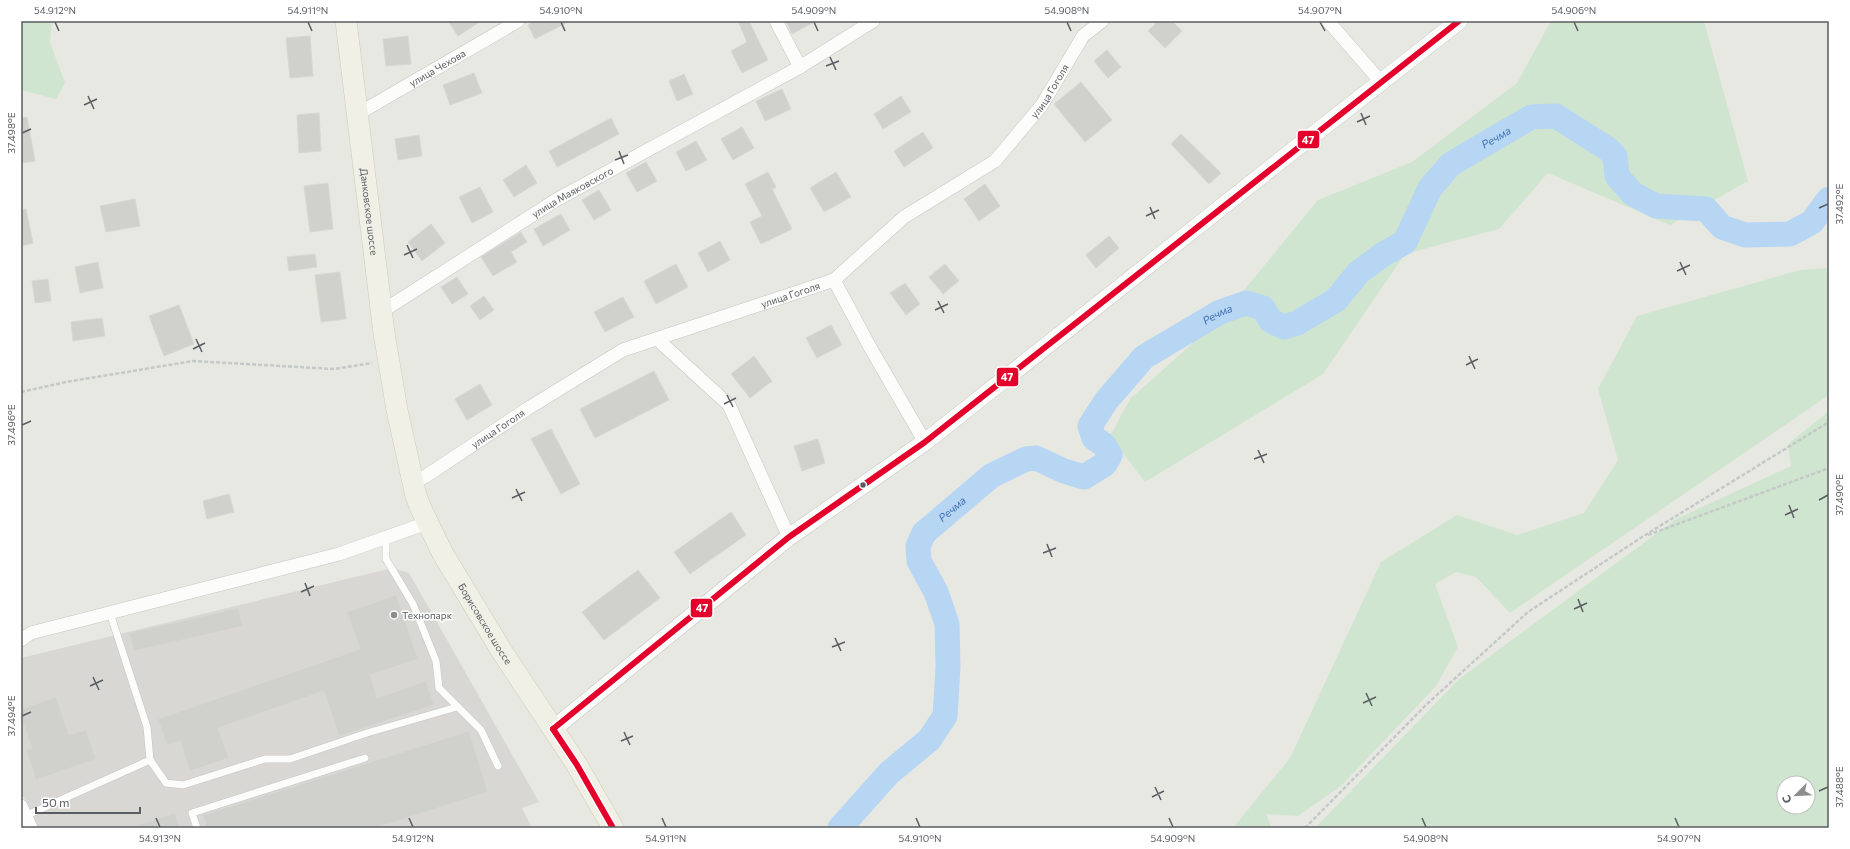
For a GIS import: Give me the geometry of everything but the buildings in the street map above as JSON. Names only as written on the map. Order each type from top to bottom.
[{"type":"main road","name":"Данковское шоссе","points":[[346,21],[356,115],[381,312],[396,402]]},
{"type":"main road","name":"Борисовское шоссе","points":[[396,402],[413,483],[427,523],[443,554],[474,605],[577,765],[613,828]]},
{"type":"street","name":"улица Чехова","points":[[356,115],[518,21]]},
{"type":"street","points":[[776,21],[800,67]]},
{"type":"street","name":"улица Маяковского","points":[[381,312],[556,200],[800,67],[873,21]]},
{"type":"street","name":"улица Гоголя","points":[[413,483],[426,476],[527,409],[623,350],[834,280],[904,217],[995,161],[1042,105],[1083,36],[1102,21]]},
{"type":"street","points":[[1328,21],[1381,82]]},
{"type":"street","points":[[553,729],[789,537],[925,442],[1459,21]]},
{"type":"street","points":[[834,280],[870,349],[925,442]]},
{"type":"street","points":[[657,339],[729,405],[789,537]]},
{"type":"street","points":[[21,640],[31,633],[339,554],[427,523]]},
{"type":"street","points":[[23,811],[31,828]]},
{"type":"lane","points":[[386,538],[386,559],[413,604],[436,661],[439,688],[481,730],[498,766]]},
{"type":"lane","points":[[110,613],[147,727],[150,760],[166,783],[183,785],[265,760],[290,759],[367,733],[457,707]]},
{"type":"lane","points":[[197,828],[192,813],[365,758]]},
{"type":"lane","points":[[23,811],[150,760]]},
{"type":"path","points":[[21,392],[66,382],[193,361],[334,369],[388,360]]},
{"type":"path","points":[[1305,828],[1427,704],[1528,612],[1642,537],[1829,422]]},
{"type":"path","points":[[1642,537],[1829,468]]},
{"type":"shaded area","points":[[392,568],[409,573],[539,802],[522,808],[532,828],[37,828],[21,791],[21,658]]},
{"type":"green space","points":[[21,21],[52,21],[50,42],[65,83],[56,99],[21,90]]},
{"type":"green space","points":[[1551,21],[1704,21],[1748,181],[1670,225],[1548,173],[1499,229],[1405,254],[1323,374],[1145,482],[1110,436],[1130,399],[1222,317],[1318,200],[1412,162],[1517,83]]},
{"type":"green space","points":[[1829,268],[1829,395],[1510,613],[1476,577],[1456,572],[1435,584],[1458,647],[1436,686],[1341,786],[1298,816],[1266,814],[1272,828],[1233,828],[1290,758],[1381,562],[1457,515],[1517,535],[1584,513],[1618,460],[1598,389],[1637,316],[1800,270]]},
{"type":"green space","points":[[1829,411],[1829,828],[1315,828],[1459,679],[1676,519],[1791,466],[1788,444]]},
{"type":"waterway","name":"Речма","points":[[840,828],[889,773],[929,740],[945,716],[948,667],[947,624],[936,592],[919,561],[918,546],[924,533],[991,476],[1026,459],[1036,458],[1064,471],[1084,477],[1105,464],[1110,455],[1104,445],[1094,438],[1090,426],[1106,401],[1144,357],[1220,312],[1246,303],[1263,308],[1271,321],[1284,327],[1297,323],[1336,300],[1358,273],[1382,255],[1405,242],[1430,188],[1451,164],[1531,117],[1556,116],[1608,149],[1615,156],[1617,176],[1633,194],[1656,206],[1706,209],[1722,227],[1745,235],[1790,234],[1812,222],[1829,199]]},
{"type":"transit line","name":"47","points":[[553,729],[789,537],[925,442],[1459,21]]},
{"type":"transit line","name":"47","points":[[553,729],[577,765],[613,828]]},
{"type":"place","name":"Технопарк","points":[[394,615]]}]
